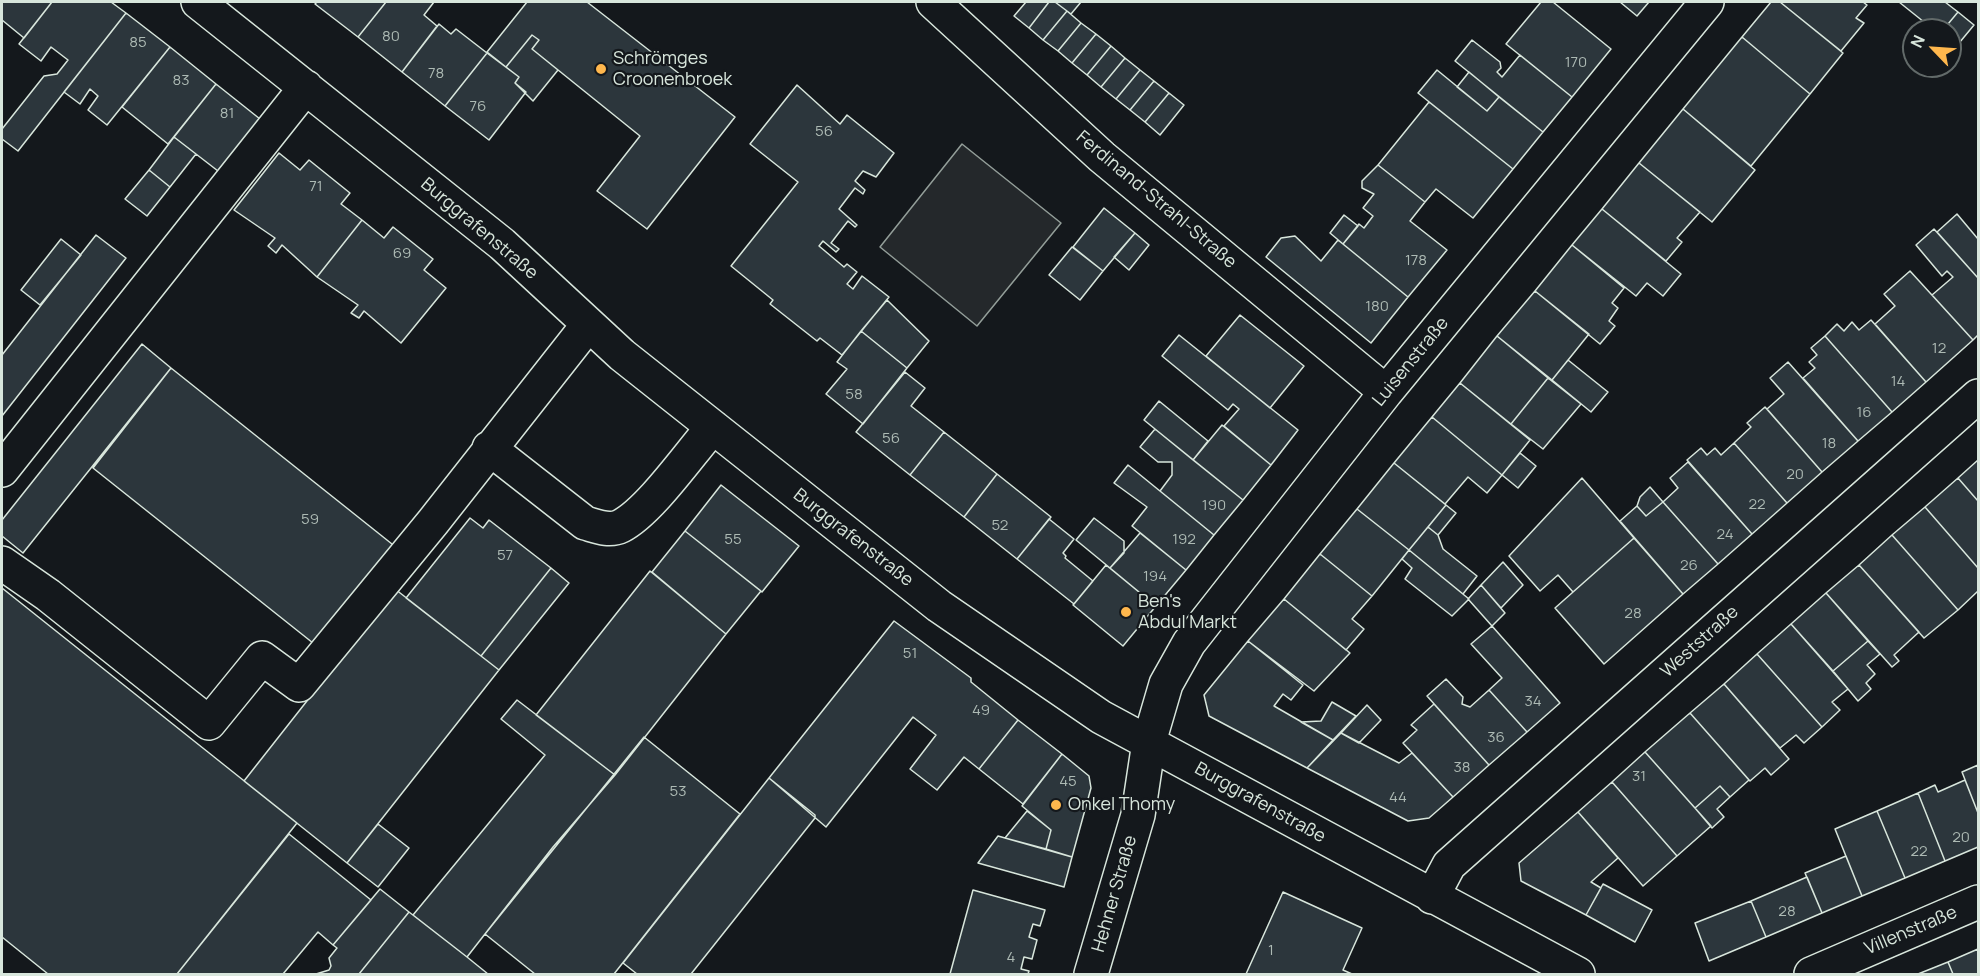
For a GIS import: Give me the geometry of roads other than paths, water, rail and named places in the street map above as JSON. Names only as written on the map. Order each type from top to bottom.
[{"type":"street","name":"Burggrafenstraße","points":[[198,2],[502,244],[588,325],[939,606],[1101,717],[1578,975]]},
{"type":"street","name":"Ferdinand-Strahl-Straße","points":[[933,2],[1102,157],[1386,392]]},
{"type":"street","name":"Luisenstraße","points":[[1149,742],[1166,684],[1189,643],[1386,392],[1707,2]]},
{"type":"street","points":[[2,470],[306,87]]},
{"type":"street","points":[[2,563],[48,596],[209,723],[262,658],[299,685],[426,531],[588,325]]},
{"type":"street","name":"Weststraße","points":[[1432,897],[1449,865],[1978,396]]},
{"type":"street","points":[[489,448],[568,510],[585,522],[602,529],[620,527],[643,508],[713,427]]},
{"type":"street","name":"Hehner Straße","points":[[1091,975],[1138,814],[1149,742]]},
{"type":"street","name":"Villenstraße","points":[[1810,975],[1978,902]]},
{"type":"place","name":"Schrömges Croonenbroek","points":[[601,69]]},
{"type":"place","name":"Ben's Abdul Markt","points":[[1126,612]]},
{"type":"place","name":"Onkel Thomy","points":[[1056,805]]}]
